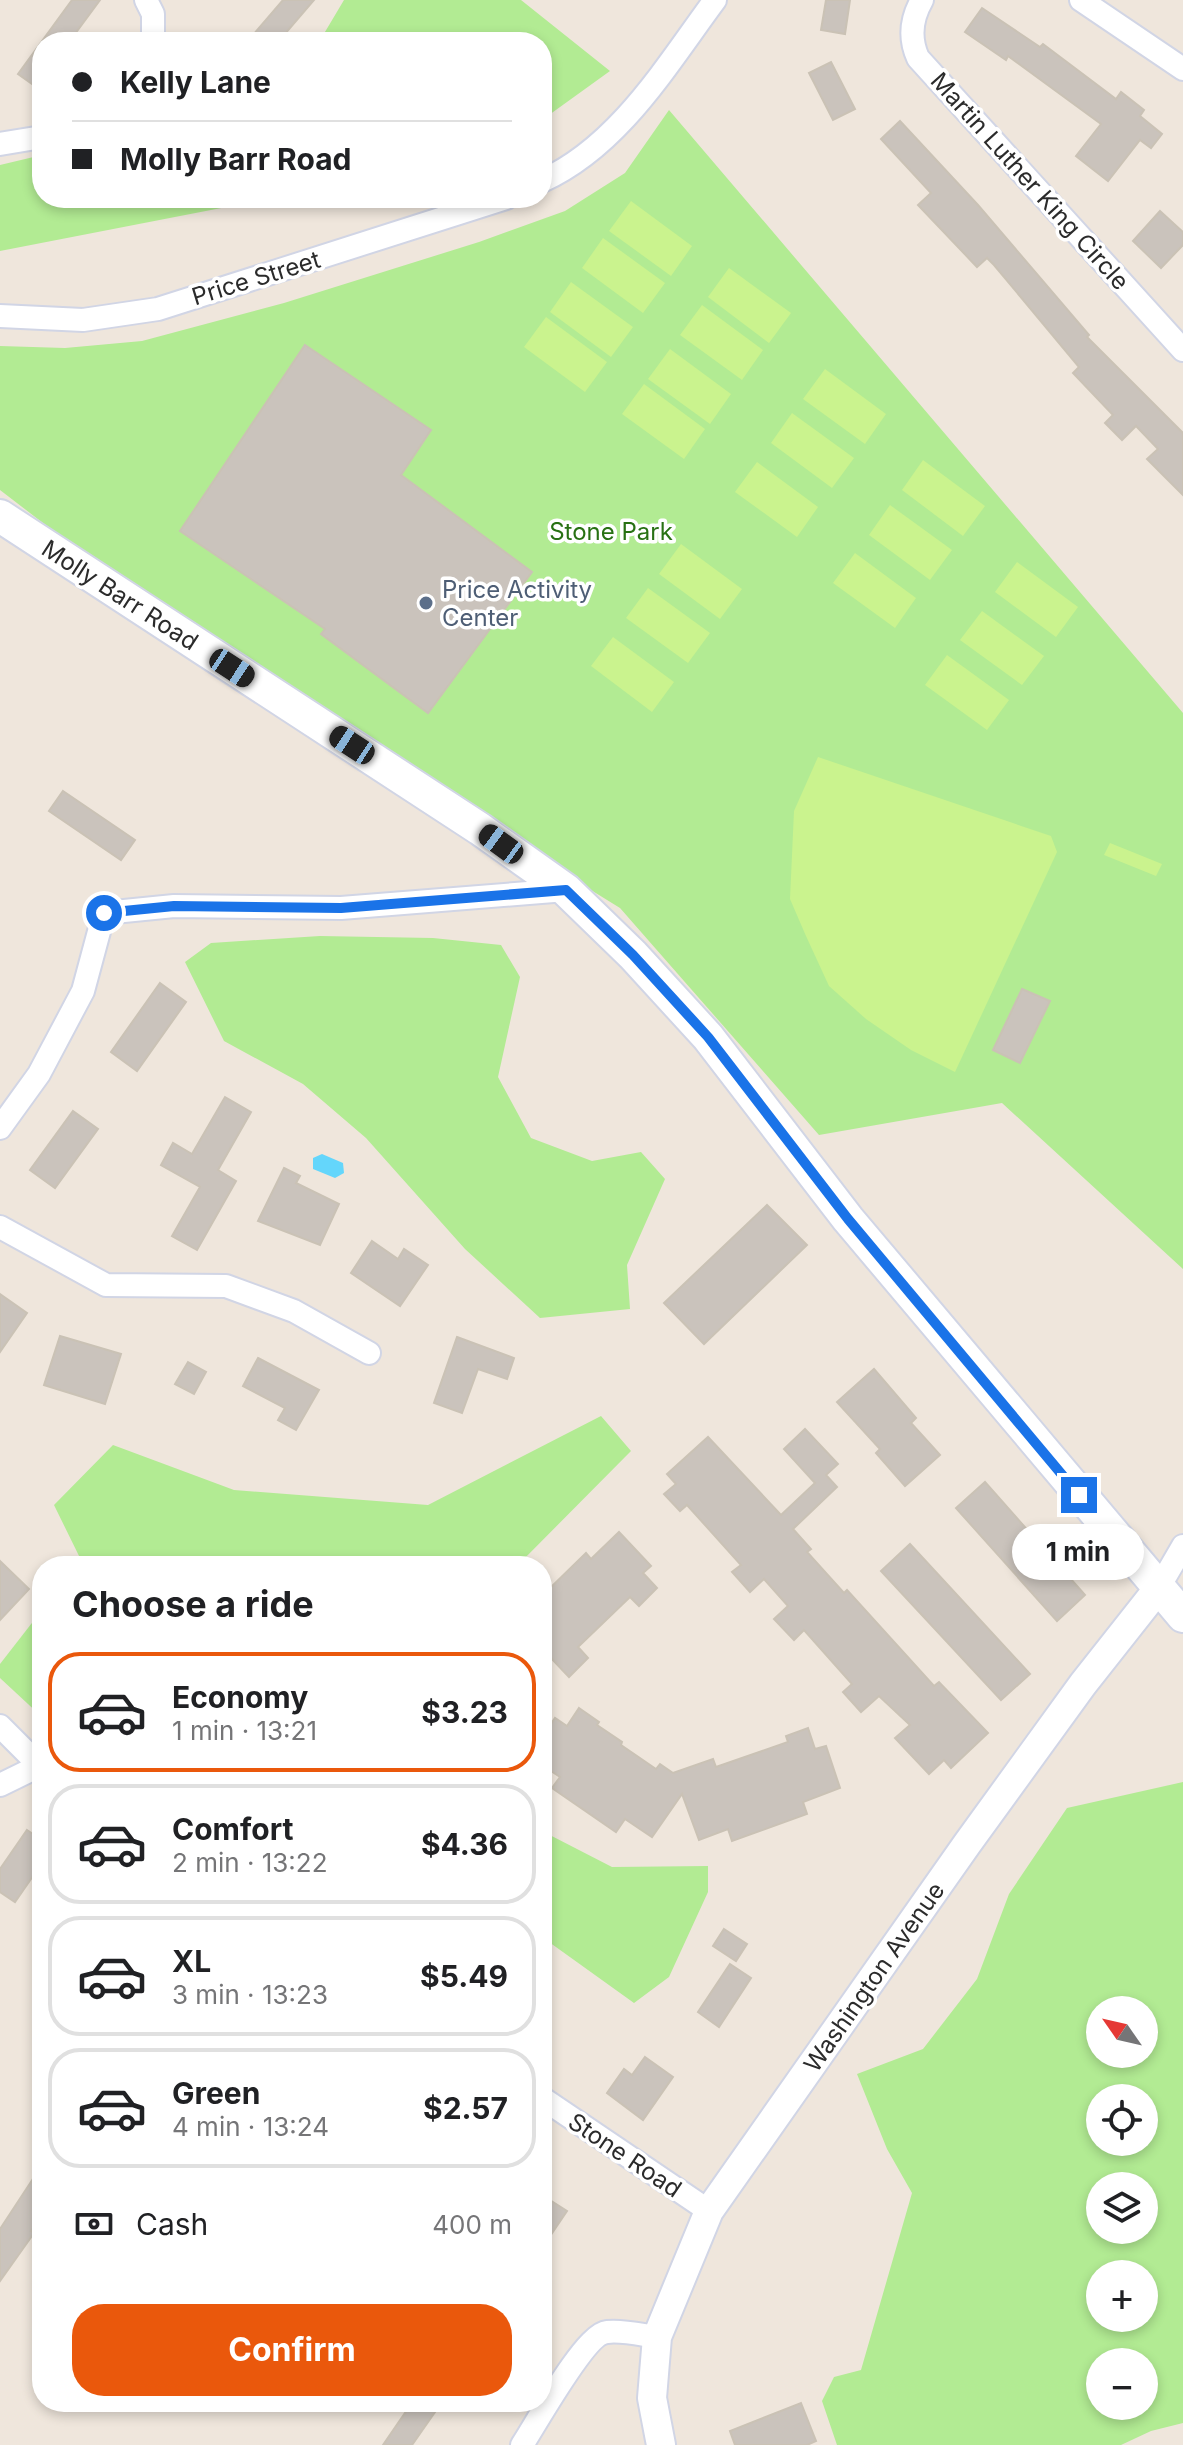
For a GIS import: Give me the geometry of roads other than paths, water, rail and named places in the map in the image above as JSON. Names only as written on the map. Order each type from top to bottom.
[{"type":"main road","name":"Molly Barr Road","points":[[0,516],[480,829],[566,890],[633,955],[708,1037],[848,1219],[1183,1616]]},
{"type":"street","points":[[146,0],[153,14],[153,32]]},
{"type":"street","points":[[552,176],[568,169],[605,140],[715,0]]},
{"type":"street","name":"Martin Luther King Circle","points":[[922,0],[912,26],[912,45],[918,58],[1183,350]]},
{"type":"street","points":[[1081,0],[1183,69]]},
{"type":"street","points":[[0,144],[32,139]]},
{"type":"street","name":"Price Street","points":[[0,316],[83,320],[158,309],[475,208]]},
{"type":"street","points":[[0,1128],[39,1074],[83,991],[104,913],[174,906],[341,908],[566,890]]},
{"type":"street","points":[[0,1227],[106,1285],[226,1286],[294,1311],[369,1353]]},
{"type":"street","name":"Washington Avenue","points":[[661,2445],[652,2398],[657,2337],[709,2211],[967,1844],[1083,1684],[1158,1589],[1183,1546]]},
{"type":"street","points":[[0,1726],[32,1758]]},
{"type":"street","points":[[0,1785],[32,1771]]},
{"type":"street","name":"Stone Road","points":[[552,2105],[709,2211]]},
{"type":"street","points":[[552,2399],[582,2353],[600,2334],[608,2332],[657,2337]]},
{"type":"street","points":[[522,2445],[544,2412]]},
{"type":"water","points":[[322,1154],[343,1163],[344,1173],[335,1178],[313,1169],[313,1158]]},
{"type":"place","name":"Price Activity Center","points":[[426,603]]},
{"type":"park label","name":"Stone Park","points":[[611,531]]}]
